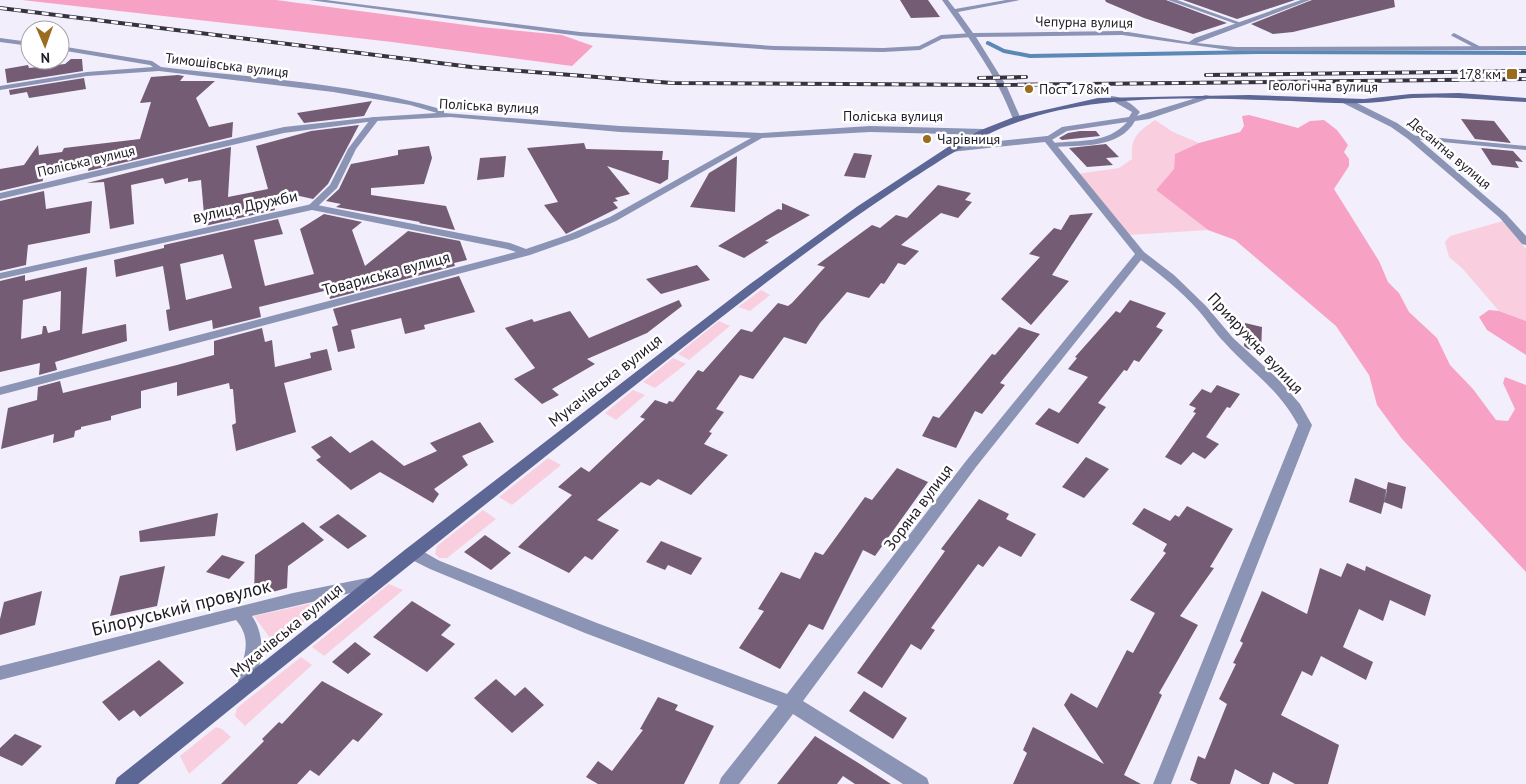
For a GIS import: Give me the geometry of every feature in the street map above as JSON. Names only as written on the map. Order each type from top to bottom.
[{"type":"street","points":[[945,0],[972,35],[1010,100],[1017,119]]},
{"type":"street","points":[[953,11],[1017,0]]},
{"type":"street","points":[[1190,44],[1197,39],[1307,0]]},
{"type":"street","name":"Чепурна вулиця","points":[[972,35],[1122,33],[1236,49],[1526,48]]},
{"type":"street","points":[[0,40],[20,43]]},
{"type":"street","points":[[70,50],[152,63],[160,70]]},
{"type":"street","name":"Тимошівська вулиця","points":[[0,88],[87,74],[160,70],[333,90],[410,103],[450,115]]},
{"type":"street","name":"Геологічна вулиця","points":[[1114,98],[1308,98],[1346,101],[1459,95],[1526,100]]},
{"type":"street","name":"Мукачівська вулиця","points":[[124,784],[410,553],[754,286],[861,208],[951,150],[984,132],[1017,119],[1076,104],[1114,98]]},
{"type":"street","name":"Десантна вулиця","points":[[1346,101],[1394,125],[1411,137],[1503,216],[1526,242]]},
{"type":"street","name":"Поліська вулиця","points":[[0,196],[284,130],[375,119],[450,115],[658,131],[760,136],[870,129],[972,130],[984,132]]},
{"type":"street","name":"Товариська вулиця","points":[[0,392],[526,253],[574,236],[613,219],[760,136]]},
{"type":"street","points":[[951,150],[1050,142]]},
{"type":"street","name":"Прияружна вулиця","points":[[1050,142],[1140,254],[1170,277],[1202,308],[1230,341],[1274,382],[1295,407],[1305,425],[1162,784]]},
{"type":"street","name":"вулиця Дружби","points":[[0,276],[207,228],[312,207],[510,246],[526,253]]},
{"type":"street","name":"Зоряна вулиця","points":[[728,784],[971,464],[1140,254]]},
{"type":"street","points":[[410,553],[435,565],[591,628],[790,703],[920,784]]},
{"type":"street","name":"Білоруський провулок","points":[[0,673],[241,614],[293,599],[372,584]]},
{"type":"street","points":[[241,614],[248,621],[255,638],[246,685]]},
{"type":"lane","points":[[312,0],[580,34],[774,48],[884,50],[920,48],[941,37],[972,35]]},
{"type":"lane","points":[[1170,0],[1241,24]]},
{"type":"lane","points":[[1454,35],[1482,49]]},
{"type":"lane","points":[[1050,142],[1065,128],[1133,118],[1168,110],[1209,97]]},
{"type":"lane","points":[[1050,142],[1110,140],[1123,134],[1136,112],[1114,98]]},
{"type":"lane","points":[[312,207],[334,186],[352,149],[375,119]]},
{"type":"lane","points":[[1411,137],[1526,148]]},
{"type":"shaded area","points":[[22,0],[276,0],[481,27],[562,35],[593,46],[572,66],[392,42]]},
{"type":"shaded area","points":[[1249,115],[1298,128],[1310,121],[1324,120],[1337,130],[1348,145],[1344,152],[1349,159],[1349,166],[1334,189],[1379,261],[1388,282],[1399,293],[1409,312],[1437,338],[1450,365],[1473,389],[1496,420],[1508,421],[1515,409],[1503,383],[1505,377],[1526,385],[1526,572],[1402,439],[1377,405],[1369,375],[1336,326],[1235,240],[1208,230],[1156,190],[1174,169],[1175,154],[1199,143],[1240,132],[1244,126],[1242,116]]},
{"type":"shaded area","points":[[1155,120],[1173,132],[1199,143],[1175,154],[1174,169],[1156,190],[1208,230],[1129,235],[1077,174],[1119,168],[1132,159],[1136,136]]},
{"type":"shaded area","points":[[1503,221],[1526,249],[1526,321],[1499,311],[1462,268],[1449,257],[1445,242],[1450,236]]},
{"type":"shaded area","points":[[761,290],[770,295],[750,311],[738,307]]},
{"type":"shaded area","points":[[1489,310],[1499,311],[1526,321],[1526,355],[1487,330],[1479,317]]},
{"type":"shaded area","points":[[719,321],[730,326],[689,360],[678,354]]},
{"type":"shaded area","points":[[673,358],[686,364],[655,388],[643,382]]},
{"type":"shaded area","points":[[633,390],[645,395],[616,420],[605,413]]},
{"type":"shaded area","points":[[548,458],[561,465],[512,505],[499,497]]},
{"type":"shaded area","points":[[483,510],[496,519],[447,558],[439,558],[435,554],[437,546]]},
{"type":"shaded area","points":[[389,584],[403,590],[324,656],[312,647]]},
{"type":"shaded area","points":[[332,599],[275,645],[254,616]]},
{"type":"shaded area","points":[[301,657],[312,665],[245,726],[235,716],[237,708]]},
{"type":"shaded area","points":[[216,727],[222,729],[231,737],[189,774],[180,756]]},
{"type":"building","points":[[900,0],[928,0],[940,17],[911,18]]},
{"type":"building","points":[[1105,0],[1166,0],[1227,23],[1193,34],[1144,18]]},
{"type":"building","points":[[1183,0],[1295,0],[1237,19]]},
{"type":"building","points":[[1312,0],[1394,0],[1395,7],[1293,32],[1273,34],[1251,24]]},
{"type":"building","points":[[82,59],[83,71],[7,83],[5,69],[20,66],[20,70],[70,70],[70,60]]},
{"type":"building","points":[[184,76],[180,81],[215,81],[196,98],[209,127],[233,122],[232,137],[88,171],[89,166],[42,174],[43,181],[0,191],[0,169],[24,165],[38,145],[39,155],[62,152],[64,148],[140,139],[151,102],[140,103],[151,77]]},
{"type":"building","points":[[84,78],[86,89],[29,98],[27,92],[10,95],[9,90]]},
{"type":"building","points":[[372,101],[364,116],[304,123],[297,113]]},
{"type":"building","points":[[1461,119],[1494,121],[1511,143],[1475,139]]},
{"type":"building","points":[[359,125],[328,184],[313,199],[295,195],[271,197],[275,210],[205,226],[201,180],[188,182],[188,178],[165,184],[163,178],[131,185],[134,224],[110,229],[104,182],[87,183],[231,147],[228,197],[268,189],[256,146],[311,131]]},
{"type":"building","points":[[1096,131],[1100,136],[1062,140],[1059,138],[1068,133]]},
{"type":"building","points":[[584,143],[586,149],[663,151],[662,160],[669,160],[668,179],[660,184],[607,166],[630,194],[615,198],[618,201],[613,202],[618,208],[566,234],[544,205],[558,202],[527,148]]},
{"type":"building","points":[[1106,144],[1119,157],[1106,158],[1113,165],[1087,167],[1069,148]]},
{"type":"building","points":[[429,146],[432,158],[424,184],[371,188],[371,195],[446,206],[455,230],[336,207],[341,204],[326,201],[339,189],[351,164],[398,155],[398,150]]},
{"type":"building","points":[[1481,148],[1513,151],[1523,162],[1515,161],[1519,168],[1492,165]]},
{"type":"building","points":[[854,153],[872,155],[865,178],[844,176]]},
{"type":"building","points":[[506,156],[504,177],[477,180],[480,158]]},
{"type":"building","points":[[737,156],[735,212],[690,207],[709,173]]},
{"type":"building","points":[[938,185],[971,193],[965,200],[972,202],[958,218],[941,213],[901,245],[919,251],[905,265],[898,263],[884,284],[881,283],[869,298],[847,292],[820,323],[806,344],[784,337],[753,379],[740,375],[716,409],[724,412],[709,432],[712,433],[704,444],[728,455],[691,495],[658,479],[650,486],[641,482],[597,520],[619,530],[592,560],[585,556],[569,573],[518,547],[572,495],[558,487],[581,467],[589,472],[645,419],[640,417],[655,400],[667,404],[669,401],[673,402],[698,370],[703,372],[741,329],[752,332],[778,303],[788,306],[792,303],[825,267],[817,265],[872,225],[880,228],[896,215],[907,218]]},
{"type":"building","points":[[44,191],[46,209],[92,201],[90,233],[28,245],[26,265],[0,271],[0,201]]},
{"type":"building","points":[[782,203],[810,215],[765,241],[769,242],[744,258],[718,246],[778,209],[782,210]]},
{"type":"building","points":[[1093,213],[1052,275],[1069,281],[1031,325],[1001,299],[1040,257],[1029,254],[1054,228],[1061,230],[1070,215]]},
{"type":"building","points":[[324,214],[362,222],[352,230],[365,266],[408,231],[460,241],[467,260],[454,263],[455,266],[330,299],[328,290],[259,307],[261,317],[213,329],[212,320],[169,331],[166,310],[170,309],[163,266],[116,277],[114,260],[164,248],[164,245],[278,219],[283,234],[254,240],[265,286],[314,274],[300,229]],"holes":[[[223,254],[232,288],[186,300],[180,264]]]},
{"type":"building","points":[[697,265],[710,280],[661,294],[646,279]]},
{"type":"building","points":[[87,267],[82,334],[126,324],[127,341],[55,362],[57,370],[39,375],[40,363],[0,372],[0,281],[25,275],[25,281]],"holes":[[[61,291],[60,330],[48,333],[46,326],[43,326],[42,334],[21,339],[23,300]]]},
{"type":"building","points":[[459,276],[475,312],[424,325],[425,329],[405,334],[401,318],[351,330],[355,348],[338,352],[332,327],[338,325],[333,309]]},
{"type":"building","points":[[679,300],[682,306],[647,333],[587,359],[595,364],[552,389],[559,395],[542,404],[514,379],[535,368],[505,328],[532,319],[534,322],[570,311],[589,338]]},
{"type":"building","points":[[1130,300],[1166,313],[1156,327],[1163,330],[1139,362],[1134,360],[1127,371],[1124,370],[1098,403],[1106,407],[1078,444],[1035,424],[1049,408],[1059,413],[1088,377],[1068,369],[1077,358],[1075,357],[1116,311],[1120,313]]},
{"type":"building","points":[[1245,323],[1262,327],[1261,352],[1244,346]]},
{"type":"building","points":[[1019,327],[1040,334],[1000,383],[1005,385],[982,414],[975,411],[956,448],[922,436],[933,416],[939,418],[992,354],[995,355]]},
{"type":"building","points":[[262,328],[265,342],[272,340],[275,367],[311,358],[310,353],[327,349],[332,370],[284,383],[296,432],[236,451],[232,425],[236,423],[233,389],[230,389],[229,383],[177,396],[177,382],[141,391],[141,408],[111,416],[111,420],[81,427],[81,429],[75,431],[74,437],[53,443],[54,434],[1,449],[8,408],[37,400],[38,387],[60,381],[63,393],[177,365],[214,355],[214,341]]},
{"type":"building","points":[[1217,385],[1240,394],[1230,408],[1227,407],[1206,437],[1219,444],[1205,459],[1193,452],[1181,465],[1165,457],[1196,413],[1193,412],[1196,408],[1189,405],[1202,389],[1211,393]]},
{"type":"building","points":[[480,422],[494,442],[462,456],[468,465],[434,489],[439,494],[433,503],[380,472],[351,490],[316,460],[321,457],[311,447],[331,436],[350,453],[372,440],[404,466],[437,451],[430,443]]},
{"type":"building","points":[[1086,457],[1109,469],[1084,498],[1062,487]]},
{"type":"building","points":[[897,468],[928,482],[875,556],[863,550],[823,630],[809,624],[780,669],[739,648],[764,611],[758,609],[781,572],[800,579],[815,552],[823,555],[865,497],[872,500]]},
{"type":"building","points":[[1355,478],[1387,490],[1381,514],[1349,502]]},
{"type":"building","points":[[1388,482],[1406,487],[1402,509],[1384,502]]},
{"type":"building","points":[[979,499],[1009,514],[1006,519],[1036,534],[1021,557],[999,546],[983,567],[978,564],[931,628],[935,630],[921,650],[911,644],[882,688],[857,673],[945,551],[941,549]]},
{"type":"building","points":[[1187,506],[1233,529],[1210,567],[1214,568],[1180,616],[1198,625],[1159,693],[1162,695],[1124,775],[1141,784],[1013,784],[1027,753],[1023,750],[1033,727],[1104,764],[1064,705],[1071,693],[1097,708],[1127,650],[1133,653],[1155,613],[1130,600],[1166,553],[1163,551],[1167,544],[1132,524],[1144,508],[1170,521],[1175,515],[1179,517]]},
{"type":"building","points":[[218,513],[215,536],[140,542],[139,531]]},
{"type":"building","points":[[338,514],[367,536],[348,549],[319,527]]},
{"type":"building","points":[[303,522],[324,540],[288,566],[287,588],[254,597],[255,555]]},
{"type":"building","points":[[485,535],[511,553],[491,570],[464,552]]},
{"type":"building","points":[[661,541],[702,558],[691,575],[668,565],[665,570],[646,562]]},
{"type":"building","points":[[222,555],[245,562],[229,579],[206,572]]},
{"type":"building","points":[[1347,563],[1365,571],[1366,566],[1431,595],[1425,616],[1390,600],[1383,621],[1359,609],[1343,647],[1373,662],[1366,680],[1321,656],[1312,676],[1302,671],[1281,715],[1339,745],[1328,784],[1295,784],[1273,772],[1269,784],[1262,784],[1235,769],[1230,784],[1198,784],[1190,780],[1198,756],[1205,759],[1227,704],[1219,699],[1236,664],[1233,663],[1243,643],[1240,641],[1262,591],[1307,614],[1320,568],[1341,577]]},
{"type":"building","points":[[165,566],[157,606],[110,616],[120,576]]},
{"type":"building","points":[[42,591],[35,625],[0,635],[0,619],[4,602]]},
{"type":"building","points":[[412,601],[451,625],[441,635],[455,644],[427,672],[373,637]]},
{"type":"building","points":[[355,642],[371,654],[348,674],[332,662]]},
{"type":"building","points":[[159,660],[184,683],[140,717],[134,710],[119,721],[102,702]]},
{"type":"building","points":[[496,679],[515,696],[525,687],[544,705],[512,733],[474,698]]},
{"type":"building","points":[[322,681],[383,714],[358,742],[353,739],[319,776],[310,770],[297,784],[221,784],[264,741],[262,739],[279,722],[282,724]]},
{"type":"building","points":[[864,691],[907,718],[893,739],[849,711]]},
{"type":"building","points":[[658,697],[678,705],[675,710],[714,726],[684,784],[598,784],[586,777],[598,761],[612,771],[643,730],[640,729]]},
{"type":"building","points":[[15,734],[42,746],[22,766],[0,756],[0,748]]},
{"type":"building","points":[[815,736],[891,784],[855,784],[843,776],[837,784],[777,784]]},
{"type":"waterway","points":[[988,43],[1004,51],[1030,56],[1258,52],[1526,53]]},
{"type":"railway","points":[[0,8],[471,67],[672,83],[1001,85],[1526,79]]},
{"type":"railway","points":[[1206,75],[1526,71]]},
{"type":"railway","points":[[979,78],[1026,77]]},
{"type":"place","name":"178 км","points":[[1512,74]]},
{"type":"place","name":"Пост 178км","points":[[1029,89]]},
{"type":"place","name":"Чарівниця","points":[[927,139]]}]
